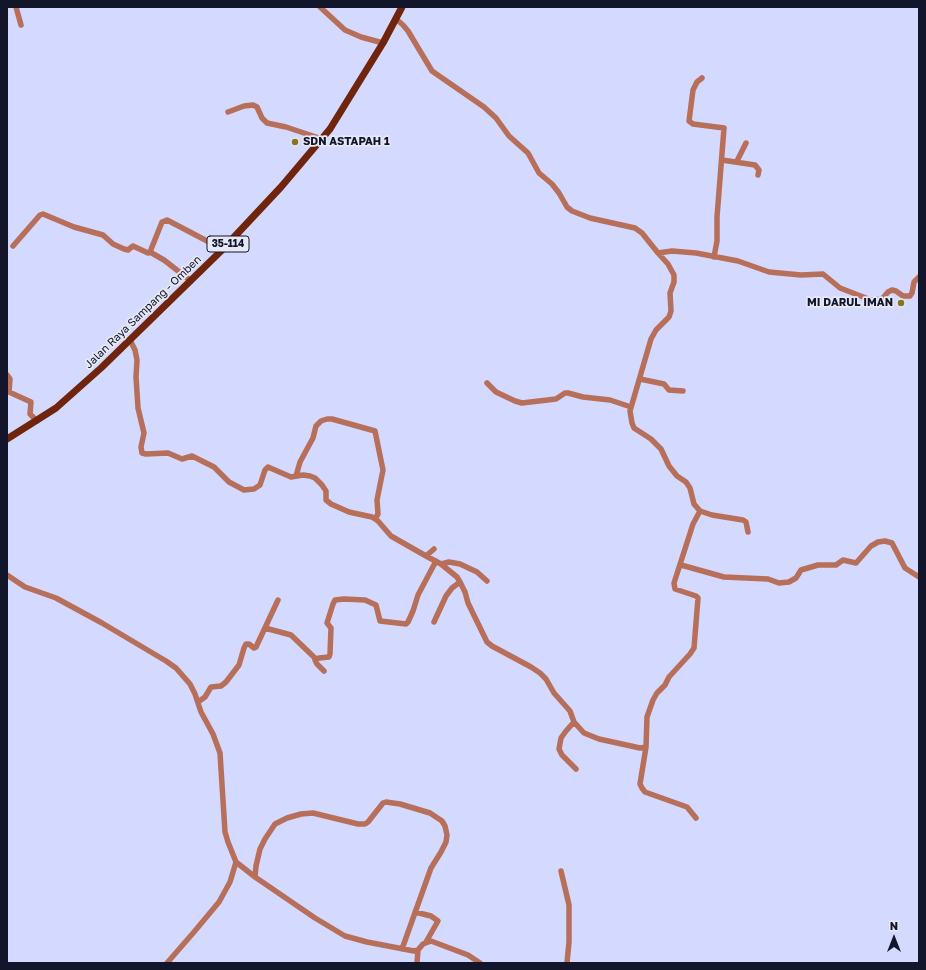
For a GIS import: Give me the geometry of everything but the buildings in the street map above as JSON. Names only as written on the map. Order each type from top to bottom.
[{"type":"main road","name":"Jalan Raya Sampang - Omben","points":[[7,439],[37,421],[65,401],[191,281],[281,187],[333,125],[383,43],[402,7]]},
{"type":"street","points":[[16,7],[20,25]]},
{"type":"street","points":[[320,7],[345,30],[361,37],[383,43]]},
{"type":"street","points":[[396,19],[404,25],[432,71],[484,107],[496,118],[509,136],[528,153],[539,173],[552,184],[567,207],[572,211],[590,218],[635,228],[642,233],[668,264],[674,275],[674,282],[670,293],[671,311],[669,317],[656,330],[651,339],[631,407],[630,417],[634,428],[652,439],[661,449],[669,466],[677,476],[686,482],[690,488],[694,504],[700,511],[707,514],[742,520],[746,522],[748,532]]},
{"type":"street","points":[[702,78],[697,82],[693,90],[688,121],[693,124],[724,128],[716,217],[717,241],[714,257]]},
{"type":"street","points":[[228,112],[244,106],[253,105],[257,107],[262,118],[267,123],[286,126],[322,139]]},
{"type":"street","points":[[737,161],[746,143]]},
{"type":"street","points":[[722,160],[737,161],[755,165],[759,170],[758,175]]},
{"type":"street","points":[[13,246],[40,215],[43,214],[74,227],[103,235],[113,244],[124,249],[128,250],[133,246],[146,252],[150,252],[164,260],[191,281]]},
{"type":"street","points":[[150,252],[162,222],[165,220],[210,242],[221,251]]},
{"type":"street","points":[[658,253],[683,252],[738,261],[769,272],[800,275],[823,274],[832,283],[847,291],[867,299],[875,300],[882,300],[888,292],[892,290],[896,290],[906,297],[910,296],[914,282],[919,277]]},
{"type":"street","points":[[130,340],[135,350],[137,360],[136,378],[138,408],[144,433],[141,447],[142,453],[168,453],[182,459],[192,456],[214,467],[229,482],[244,490],[254,489],[260,485],[265,470],[268,467],[291,477],[306,475],[315,478],[326,491],[326,500],[331,504],[349,512],[376,519],[391,536],[439,563],[457,577],[465,592],[468,604],[487,642],[531,667],[543,676],[554,693],[570,711],[574,722],[584,733],[599,739],[646,748]]},
{"type":"street","points":[[7,375],[10,379],[9,392],[30,402],[30,414],[37,421]]},
{"type":"street","points":[[640,379],[664,384],[669,390],[683,391]]},
{"type":"street","points":[[487,383],[496,392],[522,403],[556,398],[568,393],[583,397],[610,400],[631,407]]},
{"type":"street","points":[[296,476],[300,462],[313,438],[316,426],[321,420],[332,419],[375,431],[383,470],[376,504],[378,514],[376,519]]},
{"type":"street","points":[[696,818],[687,807],[645,792],[640,784],[646,748],[647,717],[653,700],[669,677],[694,648],[698,597],[674,588],[674,580],[681,565],[693,524],[700,511]]},
{"type":"street","points":[[681,565],[724,577],[768,579],[779,583],[788,582],[796,578],[801,570],[818,565],[836,565],[842,560],[856,563],[871,546],[885,540],[892,543],[905,568],[919,577]]},
{"type":"street","points":[[426,556],[434,549]]},
{"type":"street","points":[[439,563],[449,562],[460,564],[477,572],[487,581]]},
{"type":"street","points":[[316,659],[329,657],[330,654],[330,627],[327,623],[335,600],[365,600],[376,605],[380,621],[406,624],[415,608],[418,595],[439,563]]},
{"type":"street","points":[[7,575],[25,587],[70,605],[166,661],[176,668],[190,684],[220,753],[225,832],[236,862],[255,877],[315,918],[345,936],[402,949],[418,950]]},
{"type":"street","points":[[434,622],[446,596],[452,588],[460,582]]},
{"type":"street","points":[[198,702],[205,697],[211,687],[221,686],[226,682],[239,665],[245,645],[248,644],[254,648],[256,647],[278,600]]},
{"type":"street","points":[[265,628],[288,634],[293,637],[316,659],[317,664],[324,671]]},
{"type":"street","points":[[574,722],[561,738],[559,749],[562,755],[576,769]]},
{"type":"street","points":[[255,877],[256,866],[263,843],[270,829],[279,821],[300,814],[313,813],[358,824],[365,824],[384,802],[400,804],[430,813],[442,821],[445,826],[446,842],[431,868],[402,949]]},
{"type":"street","points":[[167,963],[219,902],[230,882],[236,862]]},
{"type":"street","points":[[561,871],[569,905],[569,942],[567,963]]},
{"type":"street","points":[[415,912],[431,916],[438,921],[426,942],[418,950],[417,963]]},
{"type":"street","points":[[426,942],[431,941],[438,943],[468,955],[480,963]]},
{"type":"place","name":"SDN ASTAPAH 1","points":[[295,142]]},
{"type":"place","name":"MI DARUL IMAN","points":[[901,303]]}]
